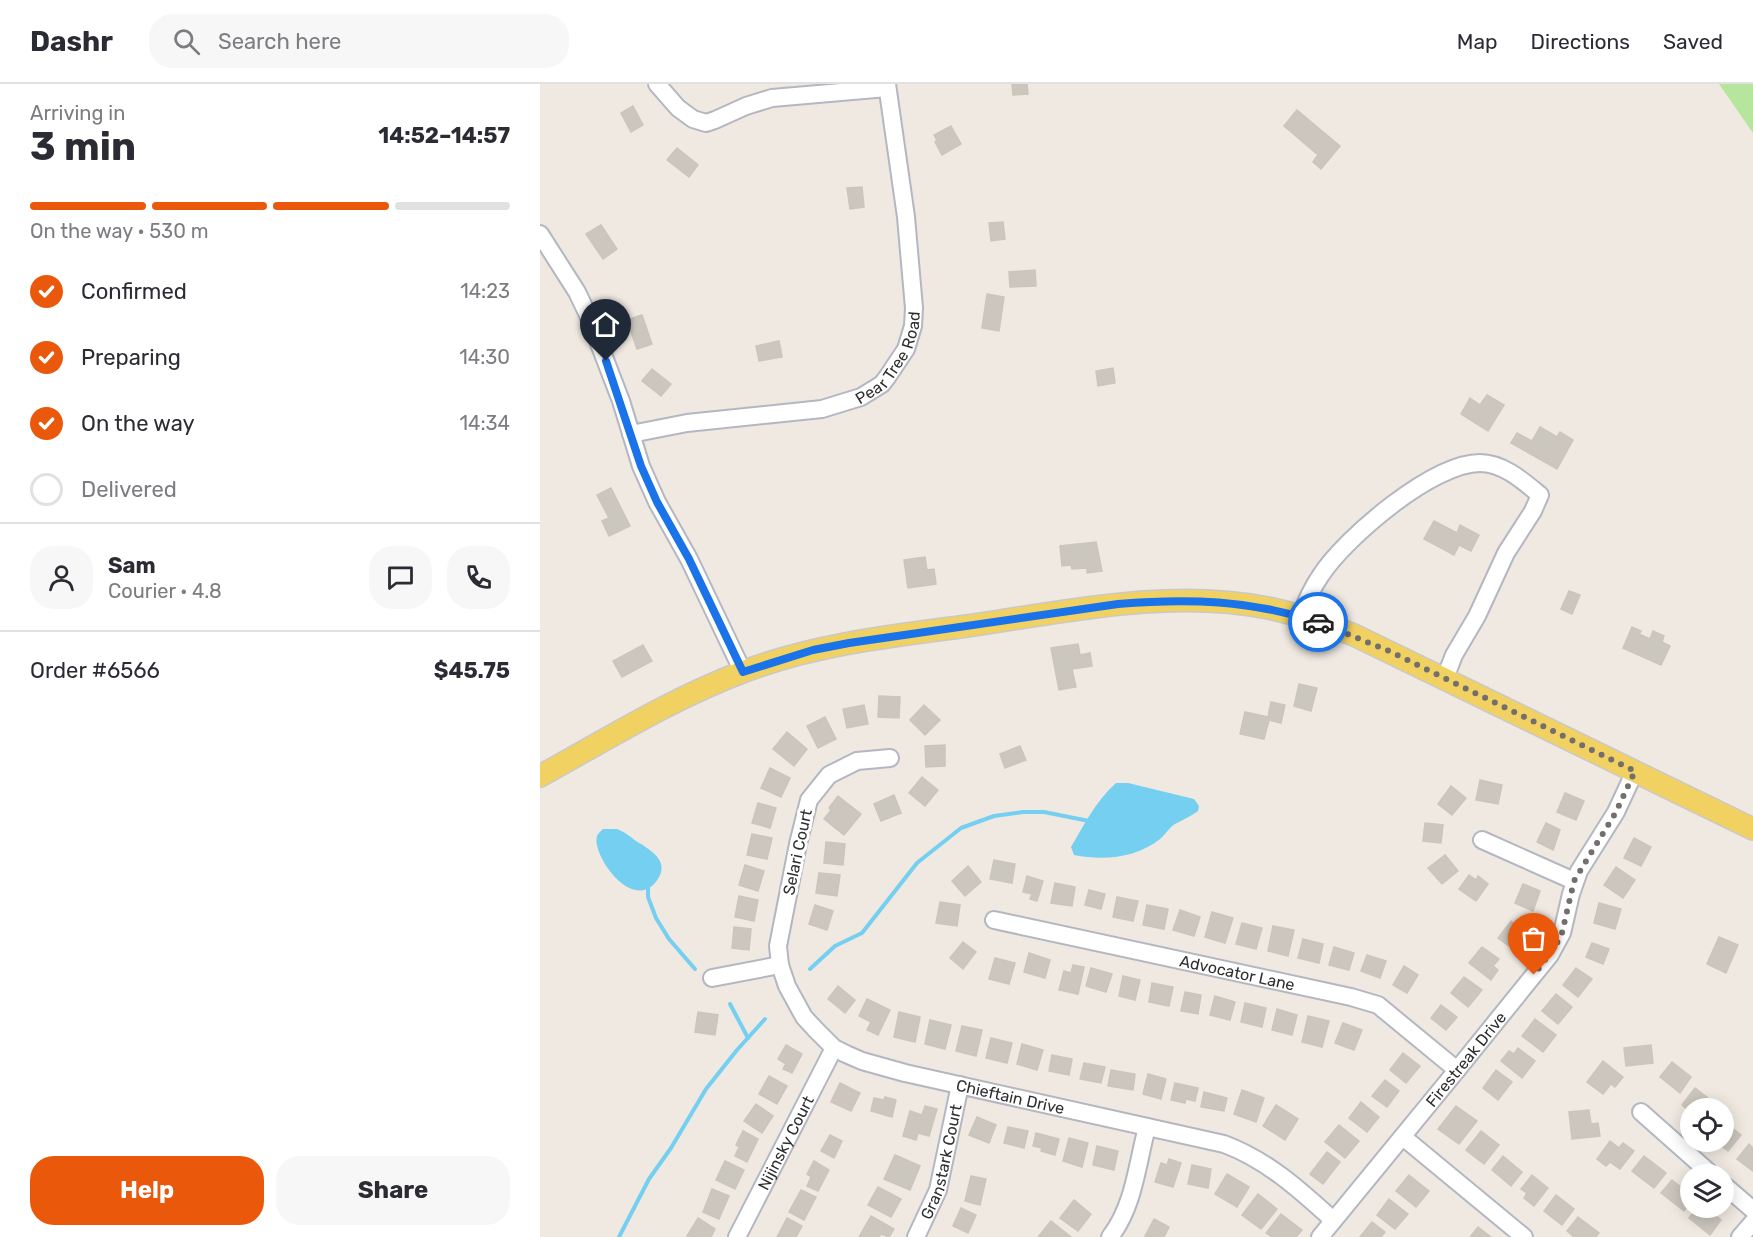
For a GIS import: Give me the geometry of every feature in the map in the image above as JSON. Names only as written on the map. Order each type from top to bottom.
[{"type":"main road","points":[[540,776],[678,701],[743,672],[813,650],[1118,604],[1157,601],[1218,601],[1301,616],[1354,635],[1753,829]]},
{"type":"street","points":[[657,84],[678,108],[693,119],[706,123],[772,98],[887,86]]},
{"type":"street","name":"Pear Tree Road","points":[[631,434],[687,423],[822,409],[861,397],[882,384],[888,376],[909,340],[913,326],[914,306],[906,216],[887,86]]},
{"type":"street","points":[[540,234],[577,292],[588,315],[641,466],[743,672]]},
{"type":"street","points":[[1301,616],[1307,599],[1334,557],[1404,496],[1426,482],[1472,464],[1491,465],[1505,470],[1540,495],[1533,511],[1506,553],[1477,616],[1454,655],[1445,678]]},
{"type":"street","name":"Selari Court","points":[[780,965],[780,936],[809,801],[829,775],[857,761],[890,758]]},
{"type":"street","name":"Firestreak Drive","points":[[1320,1237],[1403,1137],[1557,943],[1562,933],[1574,881],[1616,812],[1635,771]]},
{"type":"street","points":[[1482,840],[1574,881]]},
{"type":"street","name":"Advocator Lane","points":[[994,920],[1351,997],[1378,1005],[1457,1070]]},
{"type":"street","points":[[712,978],[780,965]]},
{"type":"street","name":"Chieftain Drive","points":[[780,965],[787,986],[804,1017],[834,1047],[862,1061],[1224,1144],[1248,1153],[1268,1165],[1333,1220]]},
{"type":"street","name":"Nijinsky Court","points":[[737,1237],[834,1047]]},
{"type":"street","name":"Granstark Court","points":[[916,1237],[938,1190],[960,1085]]},
{"type":"street","points":[[1641,1112],[1700,1164]]},
{"type":"street","points":[[1110,1237],[1119,1225],[1130,1199],[1147,1127]]},
{"type":"street","points":[[1403,1137],[1524,1237]]},
{"type":"street","points":[[1734,1194],[1753,1210]]},
{"type":"street","points":[[1740,1237],[1753,1222]]},
{"type":"green space","points":[[1719,84],[1753,84],[1753,133]]},
{"type":"water","points":[[1116,783],[1128,783],[1194,799],[1199,806],[1198,811],[1175,824],[1151,845],[1130,854],[1108,858],[1074,855],[1071,847],[1096,805]]},
{"type":"water","points":[[603,829],[617,829],[654,853],[662,869],[655,883],[645,890],[635,890],[624,885],[614,876],[606,866],[597,844],[597,836]]},
{"type":"building","points":[[1012,84],[1027,84],[1028,94],[1013,95]]},
{"type":"building","points":[[633,106],[643,125],[631,132],[621,113]]},
{"type":"building","points":[[1297,110],[1340,146],[1321,169],[1313,162],[1318,155],[1284,126]]},
{"type":"building","points":[[951,126],[961,144],[942,155],[934,135]]},
{"type":"building","points":[[677,148],[698,165],[689,177],[667,160]]},
{"type":"building","points":[[862,187],[864,207],[850,209],[847,188]]},
{"type":"building","points":[[1003,222],[1005,239],[991,241],[989,223]]},
{"type":"building","points":[[601,225],[617,249],[603,259],[586,234]]},
{"type":"building","points":[[1035,270],[1036,286],[1010,287],[1009,272]]},
{"type":"building","points":[[987,294],[1004,297],[999,331],[982,328]]},
{"type":"building","points":[[642,315],[652,344],[637,349],[627,320]]},
{"type":"building","points":[[779,341],[782,357],[759,361],[756,346]]},
{"type":"building","points":[[1113,368],[1115,383],[1098,386],[1096,371]]},
{"type":"building","points":[[652,369],[671,384],[661,396],[642,381]]},
{"type":"building","points":[[1487,395],[1504,405],[1488,431],[1461,414],[1470,398],[1480,405]]},
{"type":"building","points":[[1540,427],[1557,437],[1560,432],[1573,440],[1557,469],[1511,443],[1517,433],[1532,441]]},
{"type":"building","points":[[611,488],[630,526],[609,536],[602,521],[609,518],[597,495]]},
{"type":"building","points":[[1434,521],[1457,533],[1460,525],[1479,535],[1471,551],[1459,545],[1454,555],[1424,539]]},
{"type":"building","points":[[1096,542],[1102,571],[1087,573],[1087,568],[1072,569],[1071,565],[1062,566],[1060,546]]},
{"type":"building","points":[[925,557],[927,570],[934,569],[936,584],[908,588],[904,560]]},
{"type":"building","points":[[1569,591],[1580,595],[1572,614],[1561,609]]},
{"type":"building","points":[[1632,627],[1641,631],[1639,634],[1650,639],[1653,631],[1664,636],[1662,642],[1670,646],[1661,665],[1623,648]]},
{"type":"building","points":[[1078,644],[1080,655],[1090,653],[1092,666],[1072,669],[1076,687],[1059,690],[1051,648]]},
{"type":"building","points":[[643,645],[652,661],[622,677],[613,661]]},
{"type":"building","points":[[1299,684],[1317,688],[1311,711],[1294,706]]},
{"type":"building","points":[[879,696],[900,697],[899,718],[878,717]]},
{"type":"building","points":[[1271,702],[1285,705],[1281,723],[1269,720],[1264,739],[1240,734],[1245,712],[1268,717]]},
{"type":"building","points":[[864,705],[868,724],[847,728],[843,709]]},
{"type":"building","points":[[924,705],[940,720],[925,735],[910,720]]},
{"type":"building","points":[[825,717],[836,739],[818,748],[807,726]]},
{"type":"building","points":[[787,732],[807,749],[794,766],[773,749]]},
{"type":"building","points":[[945,745],[945,766],[926,767],[925,746]]},
{"type":"building","points":[[1020,746],[1026,760],[1005,768],[1000,754]]},
{"type":"building","points":[[770,768],[790,778],[781,797],[761,788]]},
{"type":"building","points":[[922,777],[938,790],[925,806],[909,793]]},
{"type":"building","points":[[1480,780],[1502,785],[1498,804],[1476,800]]},
{"type":"building","points":[[1451,786],[1466,798],[1452,815],[1438,804]]},
{"type":"building","points":[[1565,793],[1584,801],[1576,820],[1557,812]]},
{"type":"building","points":[[894,795],[901,813],[881,821],[874,804]]},
{"type":"building","points":[[838,796],[861,814],[844,835],[824,819]]},
{"type":"building","points":[[758,803],[776,808],[770,828],[752,823]]},
{"type":"building","points":[[1425,823],[1443,825],[1441,843],[1423,841]]},
{"type":"building","points":[[1546,823],[1560,830],[1553,850],[1537,842]]},
{"type":"building","points":[[752,834],[772,838],[767,859],[747,855]]},
{"type":"building","points":[[1634,838],[1651,847],[1641,866],[1624,858]]},
{"type":"building","points":[[826,842],[845,844],[843,865],[824,863]]},
{"type":"building","points":[[1445,855],[1458,871],[1442,884],[1428,868]]},
{"type":"building","points":[[994,860],[1015,864],[1012,883],[990,879]]},
{"type":"building","points":[[745,865],[764,871],[758,891],[739,885]]},
{"type":"building","points":[[968,866],[981,882],[965,896],[952,881]]},
{"type":"building","points":[[1616,867],[1635,880],[1623,898],[1604,885]]},
{"type":"building","points":[[819,873],[840,875],[837,896],[816,893]]},
{"type":"building","points":[[1469,875],[1476,880],[1478,876],[1488,884],[1476,901],[1459,889]]},
{"type":"building","points":[[1027,876],[1043,881],[1037,901],[1030,899],[1032,894],[1023,892]]},
{"type":"building","points":[[1055,883],[1075,887],[1072,906],[1051,903]]},
{"type":"building","points":[[1523,884],[1540,891],[1533,911],[1515,903]]},
{"type":"building","points":[[1089,890],[1105,894],[1101,909],[1085,905]]},
{"type":"building","points":[[739,896],[758,900],[754,921],[735,917]]},
{"type":"building","points":[[1117,897],[1138,901],[1133,921],[1113,917]]},
{"type":"building","points":[[940,902],[960,905],[957,926],[936,923]]},
{"type":"building","points":[[1599,903],[1621,909],[1615,929],[1594,923]]},
{"type":"building","points":[[815,905],[833,911],[827,930],[809,924]]},
{"type":"building","points":[[1147,905],[1168,909],[1164,929],[1143,925]]},
{"type":"building","points":[[1180,910],[1200,917],[1194,936],[1173,930]]},
{"type":"building","points":[[1212,912],[1233,918],[1225,943],[1205,937]]},
{"type":"building","points":[[1511,921],[1526,933],[1513,949],[1498,938]]},
{"type":"building","points":[[1242,923],[1262,928],[1256,949],[1236,944]]},
{"type":"building","points":[[1273,926],[1294,930],[1288,956],[1268,951]]},
{"type":"building","points":[[734,927],[751,929],[749,950],[732,948]]},
{"type":"building","points":[[1719,937],[1738,945],[1726,973],[1707,964]]},
{"type":"building","points":[[1303,939],[1323,944],[1319,963],[1298,958]]},
{"type":"building","points":[[963,942],[976,952],[963,969],[950,958]]},
{"type":"building","points":[[1592,943],[1609,949],[1603,964],[1586,957]]},
{"type":"building","points":[[1334,947],[1354,953],[1349,970],[1329,965]]},
{"type":"building","points":[[1482,947],[1499,959],[1493,966],[1498,970],[1491,980],[1469,963]]},
{"type":"building","points":[[1029,953],[1050,960],[1045,978],[1024,972]]},
{"type":"building","points":[[1367,955],[1386,961],[1380,978],[1361,971]]},
{"type":"building","points":[[995,958],[1015,963],[1009,984],[989,979]]},
{"type":"building","points":[[1073,965],[1084,967],[1078,994],[1059,990],[1064,971],[1071,973]]},
{"type":"building","points":[[1404,966],[1418,975],[1407,993],[1393,985]]},
{"type":"building","points":[[1091,968],[1112,974],[1106,992],[1086,986]]},
{"type":"building","points":[[1576,968],[1592,979],[1578,997],[1563,985]]},
{"type":"building","points":[[1123,976],[1140,980],[1135,1000],[1119,996]]},
{"type":"building","points":[[1464,977],[1482,990],[1468,1007],[1451,993]]},
{"type":"building","points":[[1152,983],[1173,987],[1169,1006],[1149,1002]]},
{"type":"building","points":[[838,986],[855,1000],[845,1013],[828,999]]},
{"type":"building","points":[[1185,992],[1201,995],[1198,1014],[1181,1011]]},
{"type":"building","points":[[1556,994],[1572,1007],[1558,1024],[1542,1011]]},
{"type":"building","points":[[1215,996],[1235,1002],[1230,1020],[1210,1015]]},
{"type":"building","points":[[867,999],[890,1010],[878,1035],[867,1030],[871,1022],[859,1016]]},
{"type":"building","points":[[1245,1003],[1266,1008],[1262,1027],[1241,1022]]},
{"type":"building","points":[[1441,1005],[1457,1017],[1446,1030],[1431,1018]]},
{"type":"building","points":[[1277,1009],[1297,1015],[1292,1035],[1272,1030]]},
{"type":"building","points":[[698,1012],[718,1015],[715,1035],[695,1032]]},
{"type":"building","points":[[899,1012],[920,1017],[915,1042],[894,1037]]},
{"type":"building","points":[[1308,1016],[1329,1021],[1322,1047],[1302,1042]]},
{"type":"building","points":[[1535,1019],[1556,1035],[1543,1052],[1522,1036]]},
{"type":"building","points":[[930,1020],[951,1025],[945,1049],[925,1044]]},
{"type":"building","points":[[1343,1023],[1362,1030],[1354,1050],[1335,1043]]},
{"type":"building","points":[[962,1026],[982,1030],[976,1056],[956,1051]]},
{"type":"building","points":[[991,1038],[1012,1043],[1007,1063],[986,1058]]},
{"type":"building","points":[[1022,1044],[1043,1050],[1037,1070],[1017,1064]]},
{"type":"building","points":[[786,1045],[802,1054],[792,1073],[783,1069],[786,1064],[778,1059]]},
{"type":"building","points":[[1651,1045],[1653,1063],[1626,1066],[1624,1048]]},
{"type":"building","points":[[1518,1048],[1535,1061],[1522,1078],[1501,1061],[1509,1051],[1514,1054]]},
{"type":"building","points":[[1403,1053],[1420,1066],[1406,1083],[1390,1070]]},
{"type":"building","points":[[1052,1055],[1072,1059],[1069,1075],[1049,1071]]},
{"type":"building","points":[[1603,1061],[1623,1077],[1615,1087],[1611,1084],[1603,1094],[1587,1082]]},
{"type":"building","points":[[1672,1062],[1691,1077],[1680,1093],[1660,1077]]},
{"type":"building","points":[[1084,1063],[1105,1067],[1101,1083],[1080,1079]]},
{"type":"building","points":[[1111,1070],[1135,1074],[1133,1090],[1108,1086]]},
{"type":"building","points":[[1496,1070],[1512,1082],[1498,1100],[1483,1088]]},
{"type":"building","points":[[1148,1074],[1166,1079],[1161,1099],[1143,1094]]},
{"type":"building","points":[[769,1076],[787,1086],[777,1104],[759,1094]]},
{"type":"building","points":[[1385,1080],[1399,1091],[1387,1107],[1372,1096]]},
{"type":"building","points":[[840,1083],[860,1093],[851,1111],[831,1102]]},
{"type":"building","points":[[1175,1083],[1198,1088],[1195,1101],[1186,1099],[1185,1103],[1171,1100]]},
{"type":"building","points":[[1695,1088],[1708,1098],[1687,1098]]},
{"type":"building","points":[[1242,1090],[1264,1098],[1256,1122],[1234,1114]]},
{"type":"building","points":[[1204,1092],[1227,1098],[1224,1111],[1201,1107]]},
{"type":"building","points":[[885,1097],[896,1100],[892,1117],[871,1111],[874,1098],[884,1100]]},
{"type":"building","points":[[1361,1102],[1379,1117],[1367,1132],[1349,1118]]},
{"type":"building","points":[[756,1104],[773,1116],[762,1133],[744,1121]]},
{"type":"building","points":[[1276,1105],[1298,1119],[1285,1140],[1263,1126]]},
{"type":"building","points":[[925,1106],[937,1109],[929,1136],[918,1133],[916,1140],[903,1136],[910,1111],[922,1115]]},
{"type":"building","points":[[1456,1106],[1477,1121],[1459,1144],[1438,1129]]},
{"type":"building","points":[[1589,1110],[1591,1124],[1598,1123],[1600,1136],[1572,1139],[1569,1112]]},
{"type":"building","points":[[977,1117],[996,1125],[989,1143],[969,1135]]},
{"type":"building","points":[[1339,1125],[1359,1141],[1345,1158],[1325,1142]]},
{"type":"building","points":[[1008,1127],[1028,1131],[1024,1148],[1004,1143]]},
{"type":"building","points":[[1734,1129],[1741,1135],[1734,1144]]},
{"type":"building","points":[[743,1131],[758,1139],[747,1162],[735,1156],[739,1147],[736,1145]]},
{"type":"building","points":[[1481,1131],[1499,1145],[1484,1164],[1466,1150]]},
{"type":"building","points":[[1036,1133],[1059,1139],[1055,1155],[1033,1146]]},
{"type":"building","points":[[830,1135],[842,1141],[834,1158],[821,1151]]},
{"type":"building","points":[[1069,1138],[1088,1143],[1082,1167],[1063,1161]]},
{"type":"building","points":[[1610,1141],[1619,1148],[1623,1143],[1634,1151],[1620,1169],[1610,1162],[1606,1166],[1597,1159]]},
{"type":"building","points":[[1749,1144],[1753,1148],[1753,1171],[1737,1159]]},
{"type":"building","points":[[1097,1146],[1118,1151],[1114,1170],[1093,1165]]},
{"type":"building","points":[[1327,1152],[1340,1162],[1323,1184],[1310,1174]]},
{"type":"building","points":[[895,1155],[920,1166],[910,1190],[884,1179]]},
{"type":"building","points":[[1503,1156],[1522,1172],[1511,1186],[1492,1170]]},
{"type":"building","points":[[1644,1156],[1666,1173],[1654,1188],[1632,1171]]},
{"type":"building","points":[[1169,1159],[1181,1163],[1173,1187],[1155,1182],[1161,1163],[1167,1165]]},
{"type":"building","points":[[725,1161],[744,1170],[735,1189],[716,1180]]},
{"type":"building","points":[[814,1161],[829,1170],[818,1191],[807,1186],[811,1177],[807,1174]]},
{"type":"building","points":[[1192,1165],[1211,1169],[1208,1188],[1188,1184]]},
{"type":"building","points":[[1227,1174],[1249,1187],[1237,1207],[1215,1194]]},
{"type":"building","points":[[1409,1175],[1429,1191],[1416,1207],[1396,1191]]},
{"type":"building","points":[[1532,1175],[1548,1188],[1534,1206],[1524,1198],[1527,1193],[1521,1189]]},
{"type":"building","points":[[971,1176],[986,1179],[980,1205],[965,1201]]},
{"type":"building","points":[[1672,1180],[1680,1186],[1680,1208],[1661,1193]]},
{"type":"building","points":[[878,1187],[901,1199],[891,1217],[868,1205]]},
{"type":"building","points":[[712,1189],[729,1196],[719,1219],[703,1212]]},
{"type":"building","points":[[801,1190],[816,1197],[804,1220],[789,1212]]},
{"type":"building","points":[[1258,1194],[1277,1209],[1261,1229],[1242,1215]]},
{"type":"building","points":[[1556,1195],[1574,1209],[1562,1225],[1544,1211]]},
{"type":"building","points":[[1389,1199],[1408,1214],[1395,1229],[1377,1215]]},
{"type":"building","points":[[1074,1200],[1091,1214],[1078,1231],[1060,1218]]},
{"type":"building","points":[[961,1208],[976,1215],[968,1233],[953,1226]]},
{"type":"building","points":[[1281,1214],[1302,1230],[1296,1237],[1272,1237],[1266,1233]]},
{"type":"building","points":[[871,1216],[894,1229],[889,1237],[881,1234],[879,1237],[859,1237]]},
{"type":"building","points":[[1578,1217],[1599,1233],[1596,1237],[1574,1237],[1567,1231]]},
{"type":"building","points":[[698,1218],[715,1229],[711,1237],[687,1236]]},
{"type":"building","points":[[787,1218],[802,1226],[796,1237],[777,1237]]},
{"type":"building","points":[[1689,1218],[1718,1218],[1721,1220],[1710,1235]]},
{"type":"building","points":[[1154,1219],[1169,1227],[1164,1237],[1145,1236]]},
{"type":"building","points":[[1051,1221],[1071,1237],[1038,1237]]},
{"type":"building","points":[[1372,1222],[1385,1232],[1381,1237],[1360,1237]]},
{"type":"building","points":[[1478,1227],[1491,1237],[1470,1237]]},
{"type":"waterway","points":[[810,969],[835,946],[862,933],[917,863],[961,828],[994,816],[1023,812],[1044,812],[1089,821]]},
{"type":"waterway","points":[[645,883],[656,918],[669,939],[695,969]]},
{"type":"waterway","points":[[730,1004],[748,1038]]},
{"type":"waterway","points":[[619,1237],[649,1179],[671,1148],[706,1089],[765,1019]]},
{"type":"way so far","points":[[1318,622],[1389,651],[1635,771],[1616,812],[1574,881],[1562,933],[1550,955],[1534,975]]},
{"type":"route","points":[[606,361],[641,466],[657,502],[721,623],[743,672],[813,650],[849,643],[1118,604],[1157,601],[1218,601],[1266,608],[1318,622]]}]
